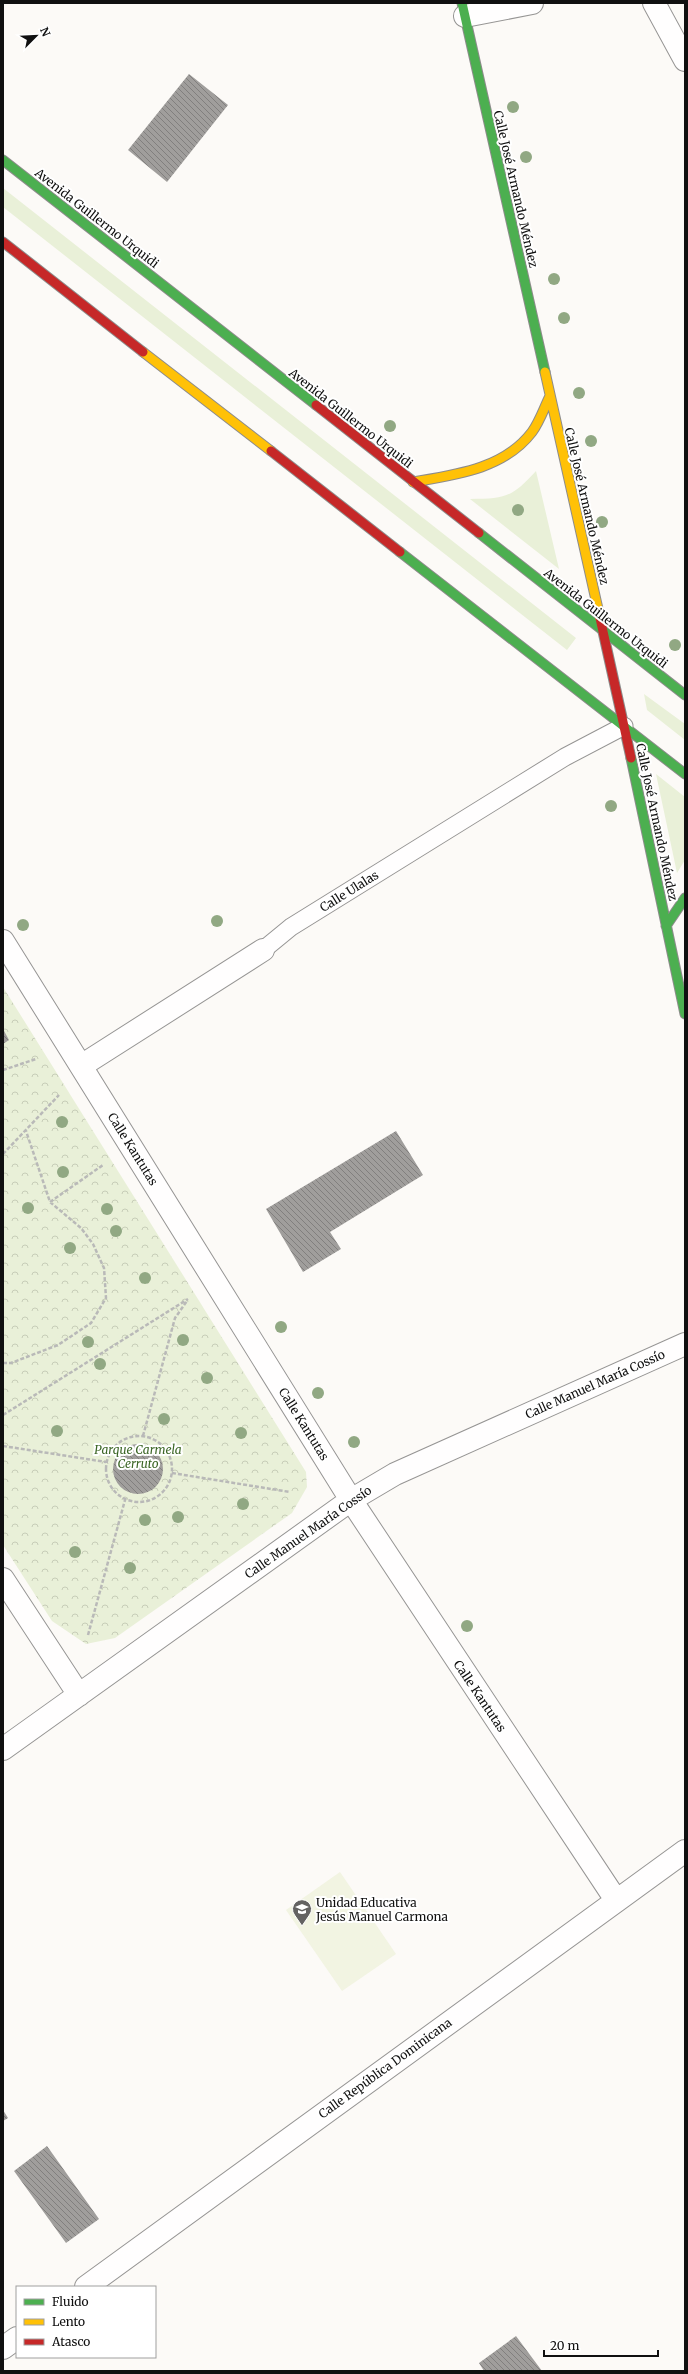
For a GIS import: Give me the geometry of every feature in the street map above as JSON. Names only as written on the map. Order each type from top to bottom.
[{"type":"main road","name":"Calle José Armando Méndez","points":[[464,9],[624,726],[685,1014]]},
{"type":"main road","name":"Avenida Guillermo Urquidi","points":[[3,160],[413,482],[602,628],[685,695]]},
{"type":"main road","points":[[3,242],[685,774]]},
{"type":"main road","points":[[413,482],[477,471],[504,457],[532,432],[550,396]]},
{"type":"main road","points":[[666,926],[685,898]]},
{"type":"street","points":[[464,9],[532,3]]},
{"type":"street","points":[[654,3],[685,60]]},
{"type":"street","name":"Calle Kantutas","points":[[3,942],[351,1500],[616,1900]]},
{"type":"street","name":"Calle Ulalas","points":[[81,1066],[263,950]]},
{"type":"street","name":"Calle Manuel María Cossío","points":[[3,1749],[351,1500],[395,1474],[685,1344]]},
{"type":"street","points":[[3,1579],[79,1695]]},
{"type":"street","name":"Calle República Dominicana","points":[[87,2286],[685,1851]]},
{"type":"street","points":[[3,2348],[16,2339]]},
{"type":"lane","name":"Calle Ulalas","points":[[263,950],[291,927],[565,757],[624,726]]},
{"type":"path","points":[[3,1070],[36,1059]]},
{"type":"path","points":[[3,1154],[59,1095]]},
{"type":"path","points":[[3,1363],[11,1363],[64,1340],[90,1323],[106,1298],[104,1268],[93,1244],[81,1228],[50,1202],[43,1186],[26,1131]]},
{"type":"path","points":[[50,1202],[103,1165]]},
{"type":"path","points":[[3,1415],[188,1299],[175,1318],[143,1436]]},
{"type":"path","points":[[132,1436],[143,1436],[161,1445],[167,1452],[172,1473],[169,1483],[155,1498],[140,1502],[125,1500],[116,1494],[109,1484],[106,1474],[106,1462],[116,1445],[132,1436]]},
{"type":"path","points":[[3,1446],[106,1462]]},
{"type":"path","points":[[172,1473],[290,1492]]},
{"type":"path","points":[[88,1635],[125,1500]]},
{"type":"green space","points":[[3,188],[576,638],[567,650],[3,207]]},
{"type":"green space","points":[[536,471],[559,569],[470,499],[492,498],[508,495],[528,480]]},
{"type":"green space","points":[[644,694],[685,724],[685,740],[647,710]]},
{"type":"green space","points":[[656,774],[685,797],[685,860],[677,873]]},
{"type":"green space","name":"Parque Carmela Cerruto","points":[[3,987],[306,1472],[307,1487],[292,1513],[115,1638],[86,1644],[52,1621],[3,1545]]},
{"type":"green space","points":[[340,1872],[396,1954],[342,1991],[286,1910]]},
{"type":"building","points":[[189,74],[228,105],[167,182],[128,150]]},
{"type":"building","points":[[3,1029],[9,1040],[3,1044]]},
{"type":"building","points":[[396,1131],[423,1175],[330,1232],[341,1249],[303,1272],[266,1209]]},
{"type":"building","points":[[133,1444],[143,1444],[156,1451],[163,1464],[163,1474],[156,1487],[143,1494],[133,1494],[124,1490],[117,1483],[113,1474],[113,1464],[117,1455],[124,1448]]},
{"type":"building","points":[[3,2110],[8,2118],[3,2121]]},
{"type":"building","points":[[47,2146],[99,2219],[66,2243],[14,2171]]},
{"type":"building","points":[[516,2336],[542,2371],[484,2371],[479,2363]]},
{"type":"traffic: fast","points":[[462,3],[545,372]]},
{"type":"traffic: fast","points":[[3,160],[316,405]]},
{"type":"traffic: fast","points":[[479,533],[685,695]]},
{"type":"traffic: fast","points":[[400,552],[685,774]]},
{"type":"traffic: fast","points":[[631,758],[685,1014]]},
{"type":"traffic: fast","points":[[666,926],[685,898]]},
{"type":"traffic: slow","points":[[143,352],[271,451]]},
{"type":"traffic: slow","points":[[545,372],[600,618]]},
{"type":"traffic: slow","points":[[413,482],[462,473],[493,462],[508,454],[521,444],[535,428],[550,396]]},
{"type":"traffic: jam","points":[[3,242],[143,352]]},
{"type":"traffic: jam","points":[[316,405],[479,533]]},
{"type":"traffic: jam","points":[[271,451],[400,552]]},
{"type":"traffic: jam","points":[[600,618],[631,758]]},
{"type":"place","name":"Unidad Educativa Jesús Manuel Carmona","points":[[302,1926]]}]
